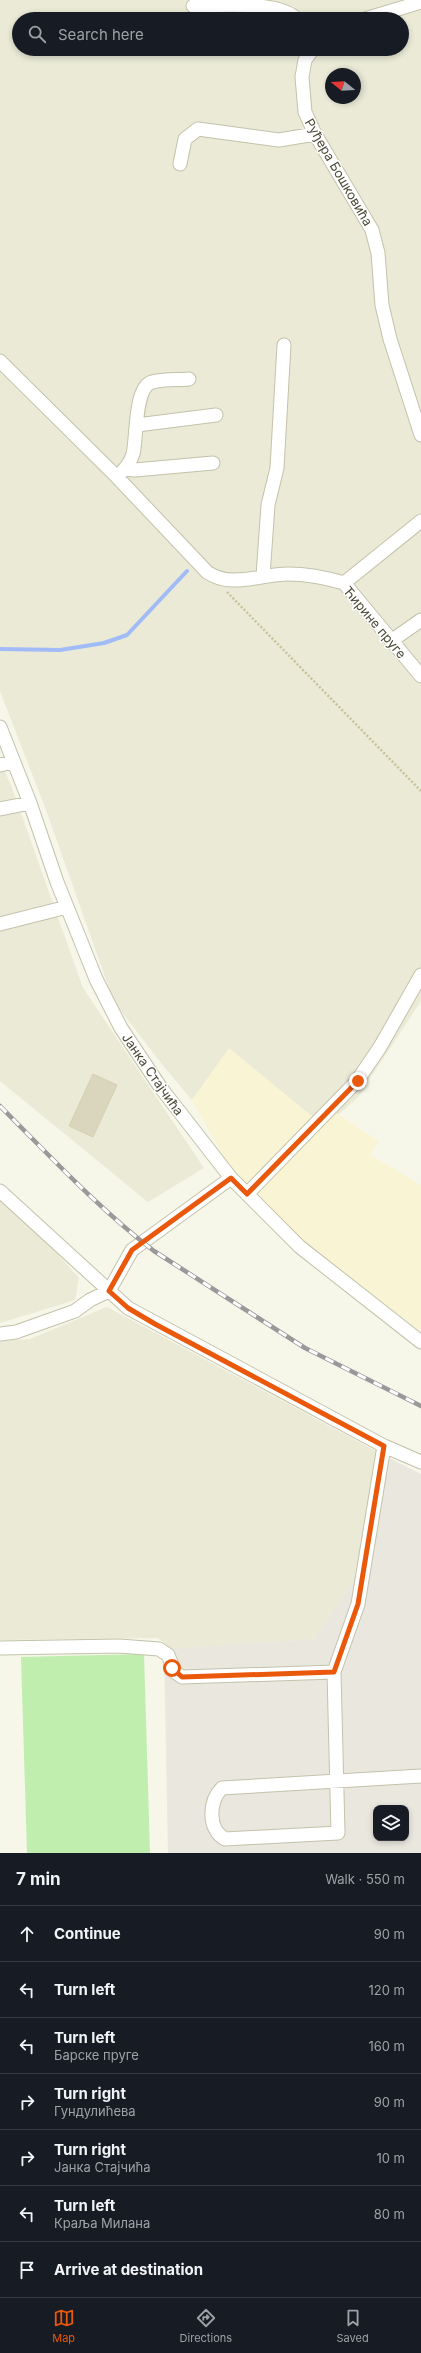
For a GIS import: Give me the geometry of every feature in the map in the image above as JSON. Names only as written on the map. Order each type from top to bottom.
[{"type":"street","points":[[388,12],[421,2]]},
{"type":"street","points":[[193,6],[275,7],[289,12]]},
{"type":"street","name":"Руђера Бошковића","points":[[308,56],[305,60],[302,77],[302,93],[305,112],[315,134],[372,230],[378,253],[382,304],[390,339],[421,435]]},
{"type":"street","points":[[180,164],[185,138],[198,128],[279,140],[315,134]]},
{"type":"street","points":[[263,576],[268,505],[278,468],[284,345]]},
{"type":"street","points":[[0,361],[121,473]]},
{"type":"street","points":[[121,473],[133,455],[140,396],[145,387],[152,382],[189,379]]},
{"type":"street","points":[[137,425],[216,415]]},
{"type":"street","points":[[121,473],[135,470],[213,463]]},
{"type":"street","name":"Ћирине пруге","points":[[121,473],[207,572],[217,578],[229,581],[289,574],[331,579],[344,583],[421,676]]},
{"type":"street","points":[[344,583],[421,521]]},
{"type":"street","points":[[392,641],[421,620]]},
{"type":"street","name":"Јанка Стајчића","points":[[0,727],[30,803],[67,908],[96,979],[121,1028],[161,1088],[231,1178],[300,1247],[421,1342]]},
{"type":"street","points":[[0,765],[14,762]]},
{"type":"street","points":[[0,809],[30,803]]},
{"type":"street","points":[[0,924],[67,908]]},
{"type":"street","points":[[247,1194],[358,1081],[380,1047],[421,975]]},
{"type":"street","points":[[0,1334],[16,1332],[75,1311],[90,1300],[109,1291],[132,1250],[231,1178]]},
{"type":"street","points":[[0,1191],[128,1308],[155,1324],[384,1446],[421,1462]]},
{"type":"street","points":[[384,1446],[358,1604],[334,1672],[337,1780],[338,1833],[225,1839],[215,1830],[213,1803],[222,1788],[337,1780],[421,1776]]},
{"type":"street","points":[[0,1648],[120,1646],[153,1648],[166,1652],[172,1668],[182,1677],[334,1672]]},
{"type":"path","points":[[224,589],[421,791]]},
{"type":"shaded area","points":[[0,0],[421,0],[421,1001],[358,1097],[338,1115],[328,1108],[314,1118],[229,1049],[192,1100],[114,1002],[46,810],[0,691]]},
{"type":"shaded area","points":[[0,762],[11,785],[83,988],[204,1168],[148,1202],[0,1081]]},
{"type":"shaded area","points":[[229,1048],[314,1118],[328,1108],[379,1141],[370,1155],[421,1185],[421,1331],[305,1246],[226,1161],[192,1100]]},
{"type":"shaded area","points":[[0,1189],[79,1278],[75,1300],[0,1323]]},
{"type":"shaded area","points":[[107,1307],[387,1457],[355,1579],[314,1639],[170,1649],[158,1638],[0,1640],[0,1341],[30,1339]]},
{"type":"shaded area","points":[[387,1457],[421,1474],[421,1853],[168,1853],[164,1649],[314,1639],[355,1579]]},
{"type":"green space","points":[[144,1654],[150,1853],[27,1853],[21,1657]]},
{"type":"building","points":[[93,1074],[117,1085],[93,1137],[69,1126]]},
{"type":"waterway","points":[[0,649],[60,650],[104,643],[127,635],[187,571]]},
{"type":"railway","points":[[0,1106],[56,1163],[113,1217],[154,1251],[305,1348],[421,1406]]},
{"type":"route","points":[[172,1668],[182,1677],[311,1671],[334,1672],[336,1661],[352,1625],[358,1604],[368,1551],[384,1446],[155,1324],[128,1308],[109,1291],[132,1250],[231,1178],[247,1194],[358,1081]]}]
